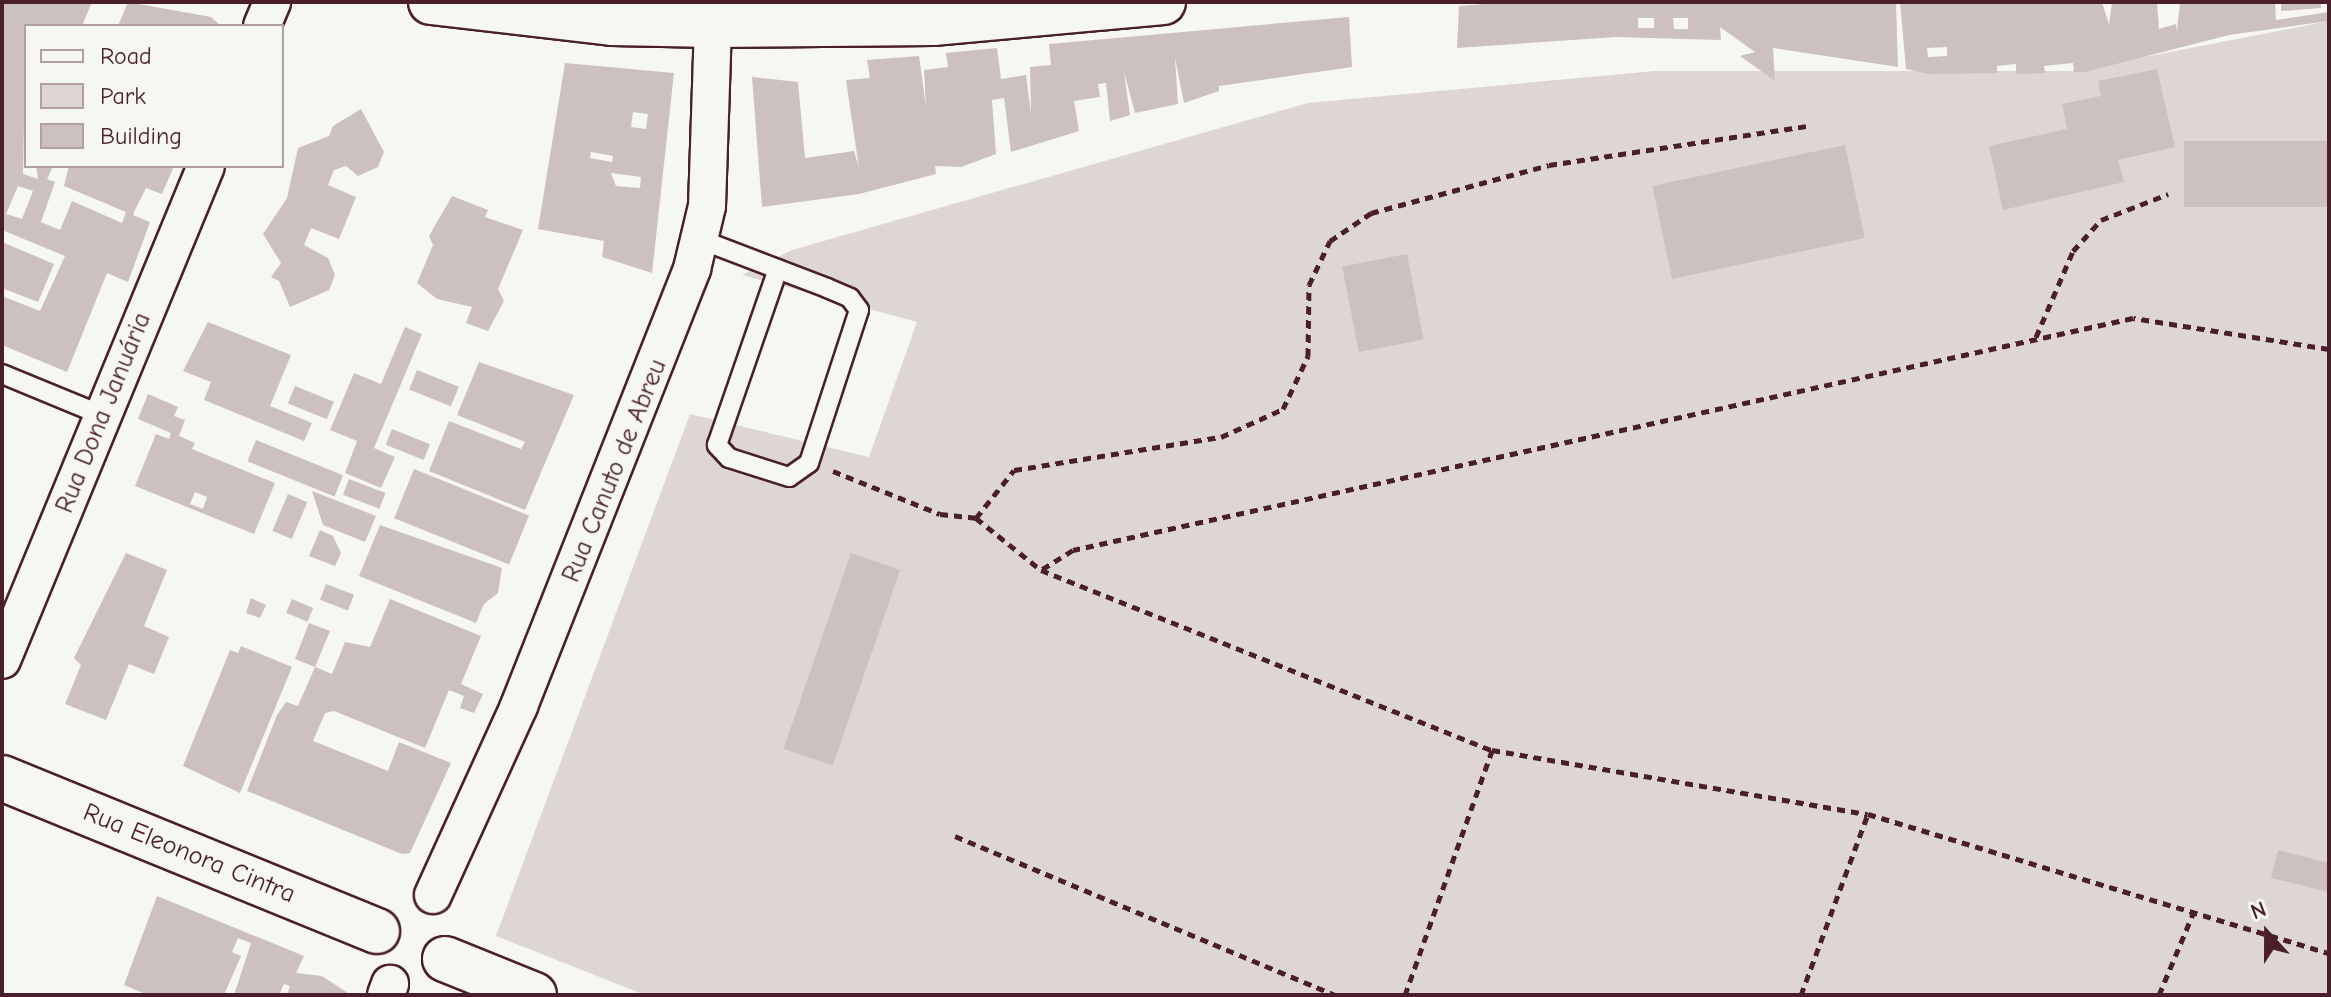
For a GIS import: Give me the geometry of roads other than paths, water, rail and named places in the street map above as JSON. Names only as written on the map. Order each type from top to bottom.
[{"type":"main road","points":[[431,2],[607,12],[713,25],[1163,2]]},
{"type":"main road","name":"Rua Eleonora Cintra","points":[[2,778],[377,931]]},
{"type":"main road","points":[[445,959],[534,995]]},
{"type":"street","points":[[263,24],[272,2]]},
{"type":"street","name":"Rua Canuto de Abreu","points":[[433,895],[519,706],[660,360],[699,239],[707,206],[713,25]]},
{"type":"street","name":"Rua Dona Januária","points":[[2,660],[205,168]]},
{"type":"lane","points":[[699,239],[778,269],[850,298],[859,310],[809,463],[789,477],[729,458],[717,445],[778,269]]},
{"type":"lane","points":[[2,374],[104,416]]}]
